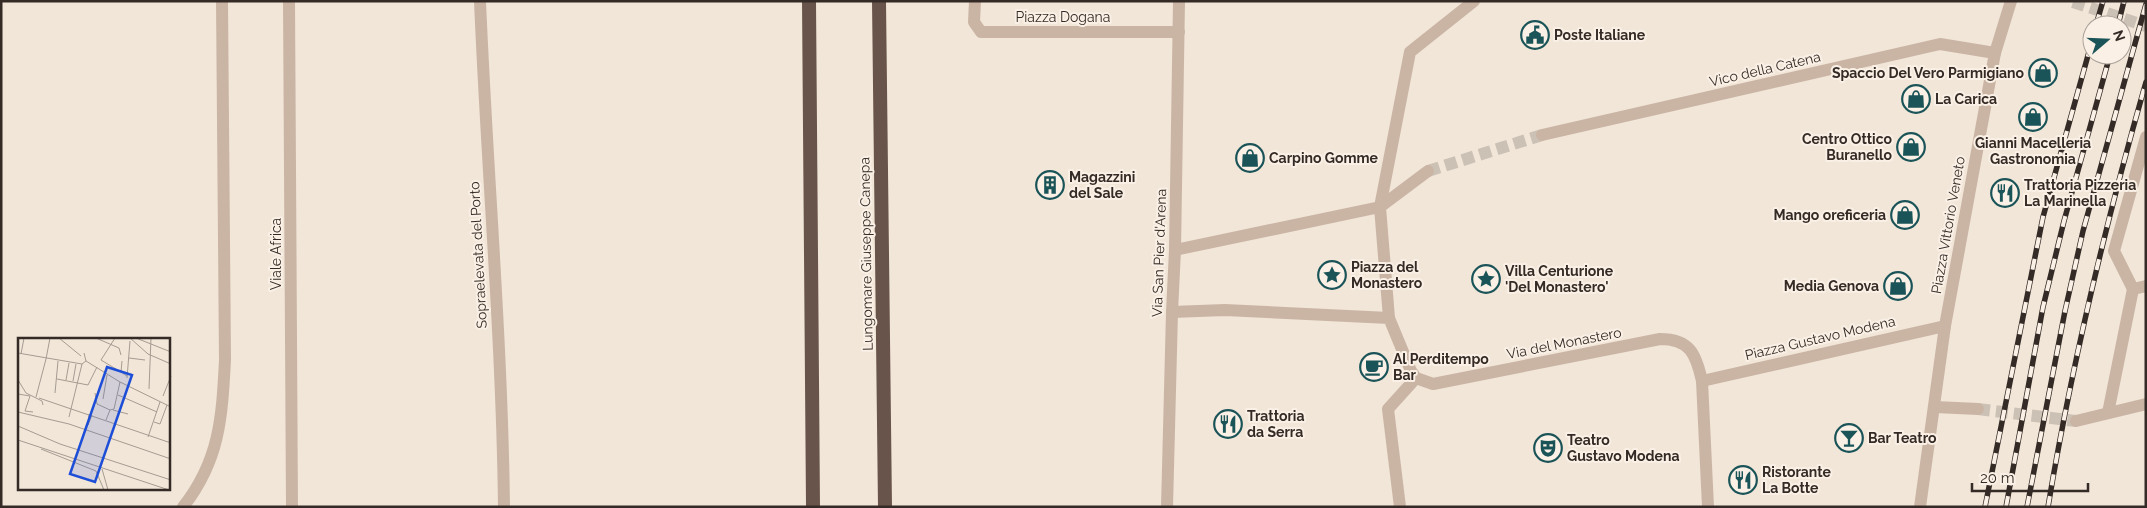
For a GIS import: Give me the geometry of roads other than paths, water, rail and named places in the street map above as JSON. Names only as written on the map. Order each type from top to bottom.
[{"type":"highway","points":[[809,1],[812,507]]},
{"type":"highway","name":"Lungomare Giuseppe Canepa","points":[[879,1],[884,507]]},
{"type":"street","points":[[183,507],[202,478],[215,448],[222,410],[226,350],[222,1]]},
{"type":"street","name":"Viale Africa","points":[[289,1],[292,507]]},
{"type":"street","name":"Sopraelevata del Porto","points":[[480,1],[485,131],[497,306],[504,507]]},
{"type":"street","name":"Piazza Dogana","points":[[975,1],[974,22],[981,32],[1179,32]]},
{"type":"street","name":"Via San Pier d'Arena","points":[[1167,507],[1172,312],[1176,250],[1179,1]]},
{"type":"street","points":[[1400,507],[1388,409],[1416,378],[1410,371],[1389,318],[1380,207],[1410,52],[1474,1]]},
{"type":"street","name":"Piazza Vittorio Veneto","points":[[1920,507],[1945,326],[1995,53],[2010,1]]},
{"type":"street","name":"Vico della Catena","points":[[1542,135],[1940,44],[1995,53]]},
{"type":"street","points":[[2108,413],[2140,288],[2114,251],[2146,137]]},
{"type":"street","points":[[1176,250],[1380,207],[1428,171]]},
{"type":"street","points":[[1172,312],[1225,310],[1389,318]]},
{"type":"street","name":"Piazza Gustavo Modena","points":[[1702,380],[1945,326]]},
{"type":"street","name":"Via del Monastero","points":[[1416,378],[1433,384],[1660,339],[1679,341],[1692,352],[1698,362],[1702,380],[1708,507]]},
{"type":"street","points":[[2076,421],[2146,404]]},
{"type":"street","points":[[1935,407],[1978,409]]},
{"type":"tunnel","points":[[2073,2],[2146,26]]},
{"type":"tunnel","points":[[1428,171],[1542,135]]},
{"type":"tunnel","points":[[1978,409],[2076,421]]},
{"type":"railway","points":[[2099,15],[2103,1]]},
{"type":"railway","points":[[2120,15],[2124,1]]},
{"type":"railway","points":[[2027,507],[2065,311],[2083,231],[2146,4]]},
{"type":"railway","points":[[1985,507],[2043,217],[2085,65]]},
{"type":"railway","points":[[2006,507],[2043,307],[2064,221],[2107,65]]},
{"type":"railway","points":[[2048,507],[2057,453],[2091,293],[2117,187],[2146,82]]},
{"type":"place","name":"Poste Italiane","points":[[1535,35]]},
{"type":"place","name":"Spaccio Del Vero Parmigiano","points":[[2043,73]]},
{"type":"place","name":"La Carica","points":[[1916,99]]},
{"type":"place","name":"Gianni Macelleria Gastronomia","points":[[2033,117]]},
{"type":"place","name":"Centro Ottico Buranello","points":[[1911,147]]},
{"type":"place","name":"Carpino Gomme","points":[[1250,158]]},
{"type":"place","name":"Magazzini del Sale","points":[[1050,185]]},
{"type":"place","name":"Trattoria Pizzeria La Marinella","points":[[2005,193]]},
{"type":"place","name":"Mango oreficeria","points":[[1905,215]]},
{"type":"place","name":"Piazza del Monastero","points":[[1332,275]]},
{"type":"place","name":"Villa Centurione 'Del Monastero'","points":[[1486,279]]},
{"type":"place","name":"Media Genova","points":[[1898,286]]},
{"type":"place","name":"Al Perditempo Bar","points":[[1374,367]]},
{"type":"place","name":"Trattoria da Serra","points":[[1228,424]]},
{"type":"place","name":"Bar Teatro","points":[[1849,438]]},
{"type":"place","name":"Teatro Gustavo Modena","points":[[1548,448]]},
{"type":"place","name":"Ristorante La Botte","points":[[1743,480]]}]
